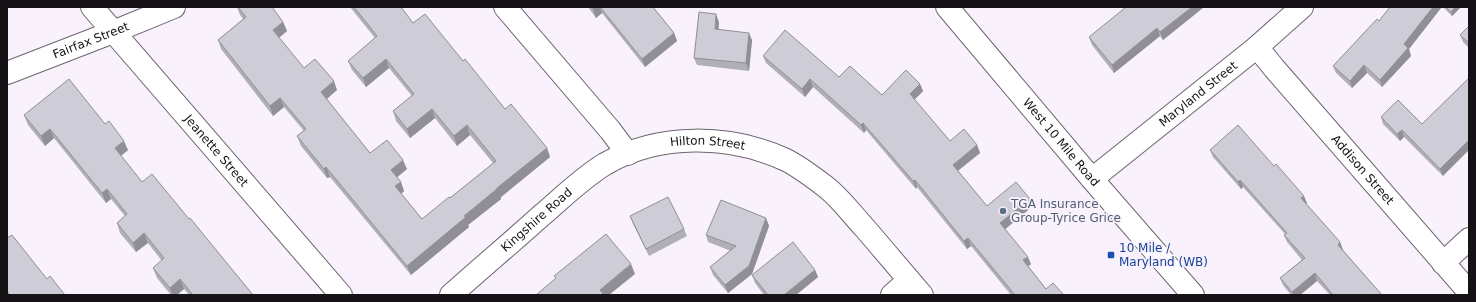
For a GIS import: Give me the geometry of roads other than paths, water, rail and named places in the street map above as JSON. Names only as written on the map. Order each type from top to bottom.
[{"type":"street","name":"Jeanette Street","points":[[92,7],[341,295]]},
{"type":"street","name":"Fairfax Street","points":[[7,72],[174,7]]},
{"type":"street","points":[[505,7],[610,130],[628,154]]},
{"type":"street","name":"West 10 Mile Road","points":[[947,7],[1092,179],[1193,295]]},
{"type":"street","name":"Maryland Street","points":[[1092,179],[1257,47],[1302,7]]},
{"type":"street","name":"Addison Street","points":[[1257,47],[1469,292]]},
{"type":"street","name":"Hilton Street","points":[[628,154],[660,145],[694,140],[743,146],[761,151],[786,161],[809,175],[832,193],[916,288]]},
{"type":"street","name":"Kingshire Road","points":[[451,295],[587,177],[605,165],[628,154]]},
{"type":"street","points":[[1443,263],[1469,239]]},
{"type":"street","points":[[892,295],[916,288]]},
{"type":"place","name":"TGA Insurance Group-Tyrice Grice","points":[[1003,211]]},
{"type":"place","name":"10 Mile / Maryland (WB)","points":[[1111,255]]}]
